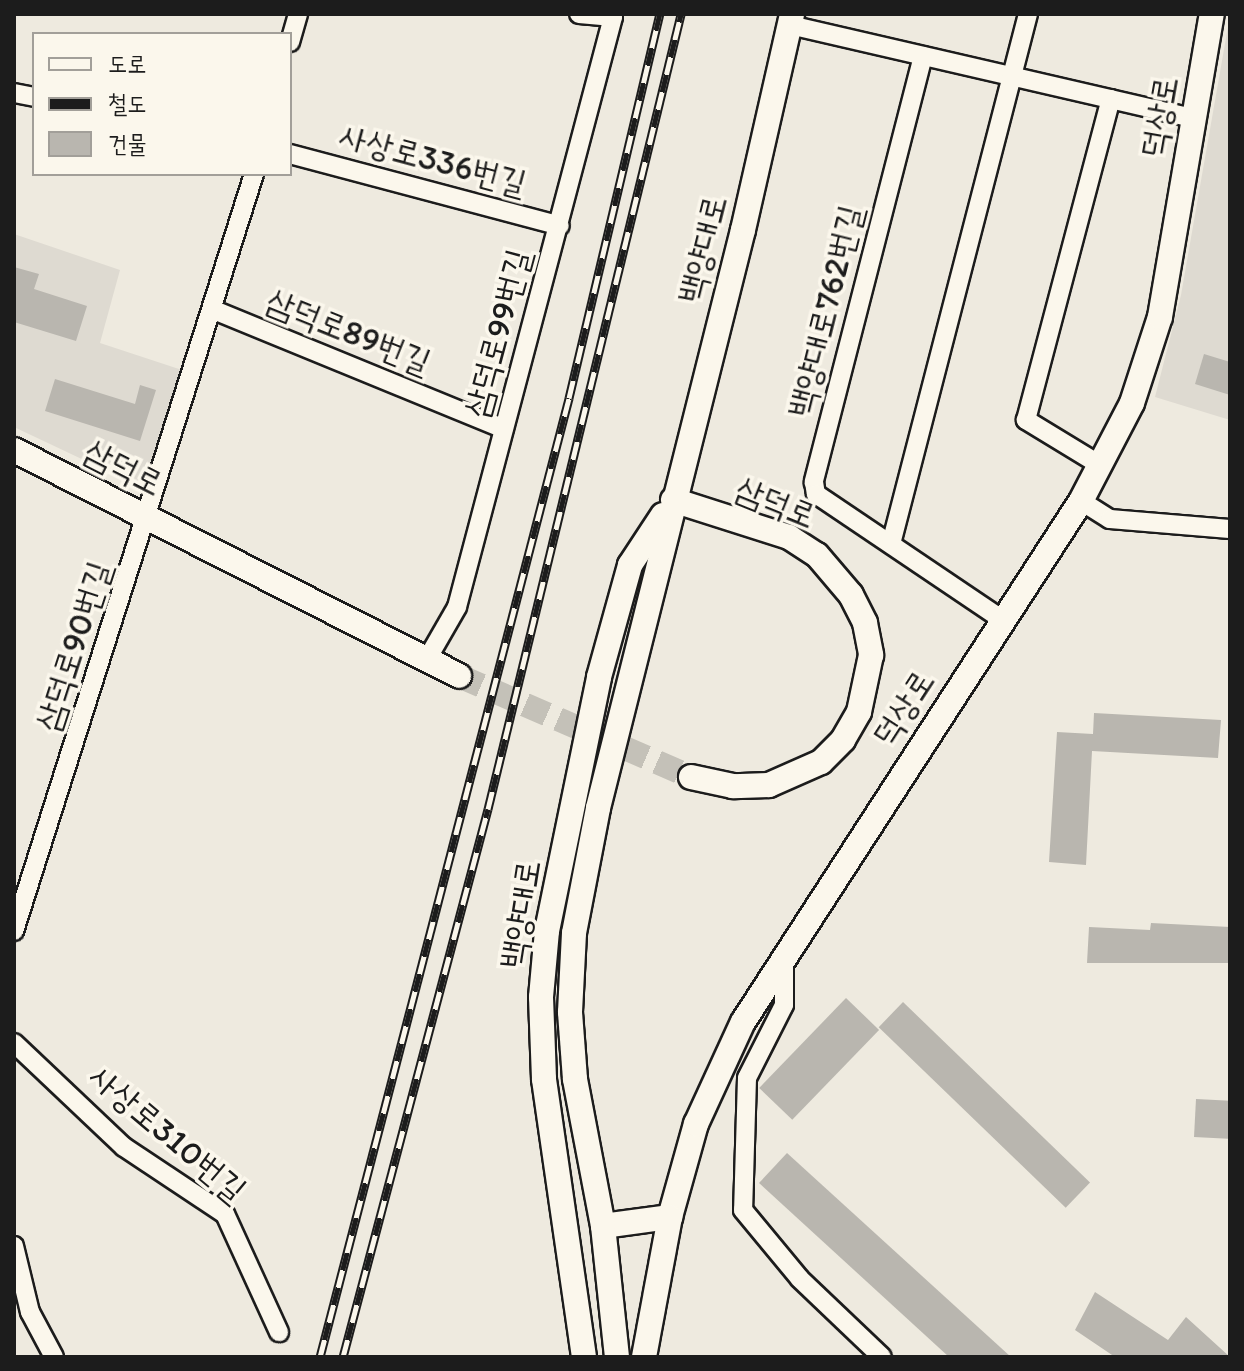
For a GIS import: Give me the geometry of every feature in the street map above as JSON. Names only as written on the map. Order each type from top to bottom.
[{"type":"main road","name":"덕상로","points":[[644,1357],[670,1217],[696,1124],[723,1059],[784,954],[1081,501],[1132,403],[1160,317],[1212,14]]},
{"type":"main road","name":"백양대로","points":[[617,1357],[603,1226],[575,1079],[570,1012],[574,933],[598,808],[791,20]]},
{"type":"main road","name":"삼덕로","points":[[14,450],[459,676]]},
{"type":"main road","name":"백양대로","points":[[584,1357],[544,1079],[541,997],[547,931],[599,677],[630,565],[673,500]]},
{"type":"main road","name":"삼덕로","points":[[673,500],[789,537],[817,555],[851,595],[865,623],[871,655],[859,712],[843,740],[821,762],[769,785],[733,786],[691,777]]},
{"type":"main road","points":[[603,1226],[670,1217]]},
{"type":"street","points":[[292,35],[298,14]]},
{"type":"street","name":"삼덕로99번길","points":[[426,661],[457,607],[613,17],[579,14]]},
{"type":"street","points":[[891,544],[1016,77],[1028,14]]},
{"type":"street","points":[[791,20],[923,56],[1193,118]]},
{"type":"street","name":"백양대로762번길","points":[[923,56],[814,482],[816,494],[1001,619]]},
{"type":"street","points":[[1100,465],[1026,420],[1111,99]]},
{"type":"street","name":"사상로336번길","points":[[292,155],[560,226]]},
{"type":"street","name":"삼덕로89번길","points":[[148,517],[253,176]]},
{"type":"street","name":"삼덕로89번길","points":[[214,310],[504,429]]},
{"type":"street","points":[[1081,501],[1110,519],[1230,529]]},
{"type":"street","name":"삼덕로90번길","points":[[14,931],[148,517]]},
{"type":"street","points":[[784,954],[784,1005],[747,1078],[743,1210],[800,1279],[882,1357]]},
{"type":"street","name":"사상로310번길","points":[[14,1043],[124,1147],[225,1214],[279,1332]]},
{"type":"street","points":[[14,1246],[30,1312],[54,1357]]},
{"type":"shaded area","points":[[1230,15],[1230,420],[1155,397],[1181,295]]},
{"type":"shaded area","points":[[14,234],[120,270],[100,343],[182,370],[143,488],[14,427]]},
{"type":"building","points":[[14,267],[39,274],[34,289],[87,306],[76,341],[14,322]]},
{"type":"building","points":[[1204,354],[1230,362],[1230,395],[1195,384]]},
{"type":"building","points":[[55,379],[135,404],[140,385],[156,390],[140,441],[45,411]]},
{"type":"building","points":[[1094,713],[1221,720],[1218,758],[1092,751],[1086,865],[1049,862],[1057,732],[1093,734]]},
{"type":"building","points":[[1151,923],[1230,927],[1230,963],[1087,963],[1089,927],[1150,930]]},
{"type":"building","points":[[846,998],[879,1030],[792,1120],[759,1088]]},
{"type":"building","points":[[903,1002],[1090,1183],[1066,1208],[879,1027]]},
{"type":"building","points":[[1196,1099],[1230,1101],[1228,1139],[1194,1137]]},
{"type":"building","points":[[787,1153],[1011,1357],[949,1357],[759,1183]]},
{"type":"building","points":[[1095,1292],[1168,1340],[1186,1317],[1230,1357],[1115,1357],[1075,1330]]},
{"type":"tunnel","points":[[459,676],[691,777]]},
{"type":"railway","points":[[320,1357],[569,398],[660,14]]},
{"type":"railway","points":[[343,1357],[488,809],[681,14]]}]
